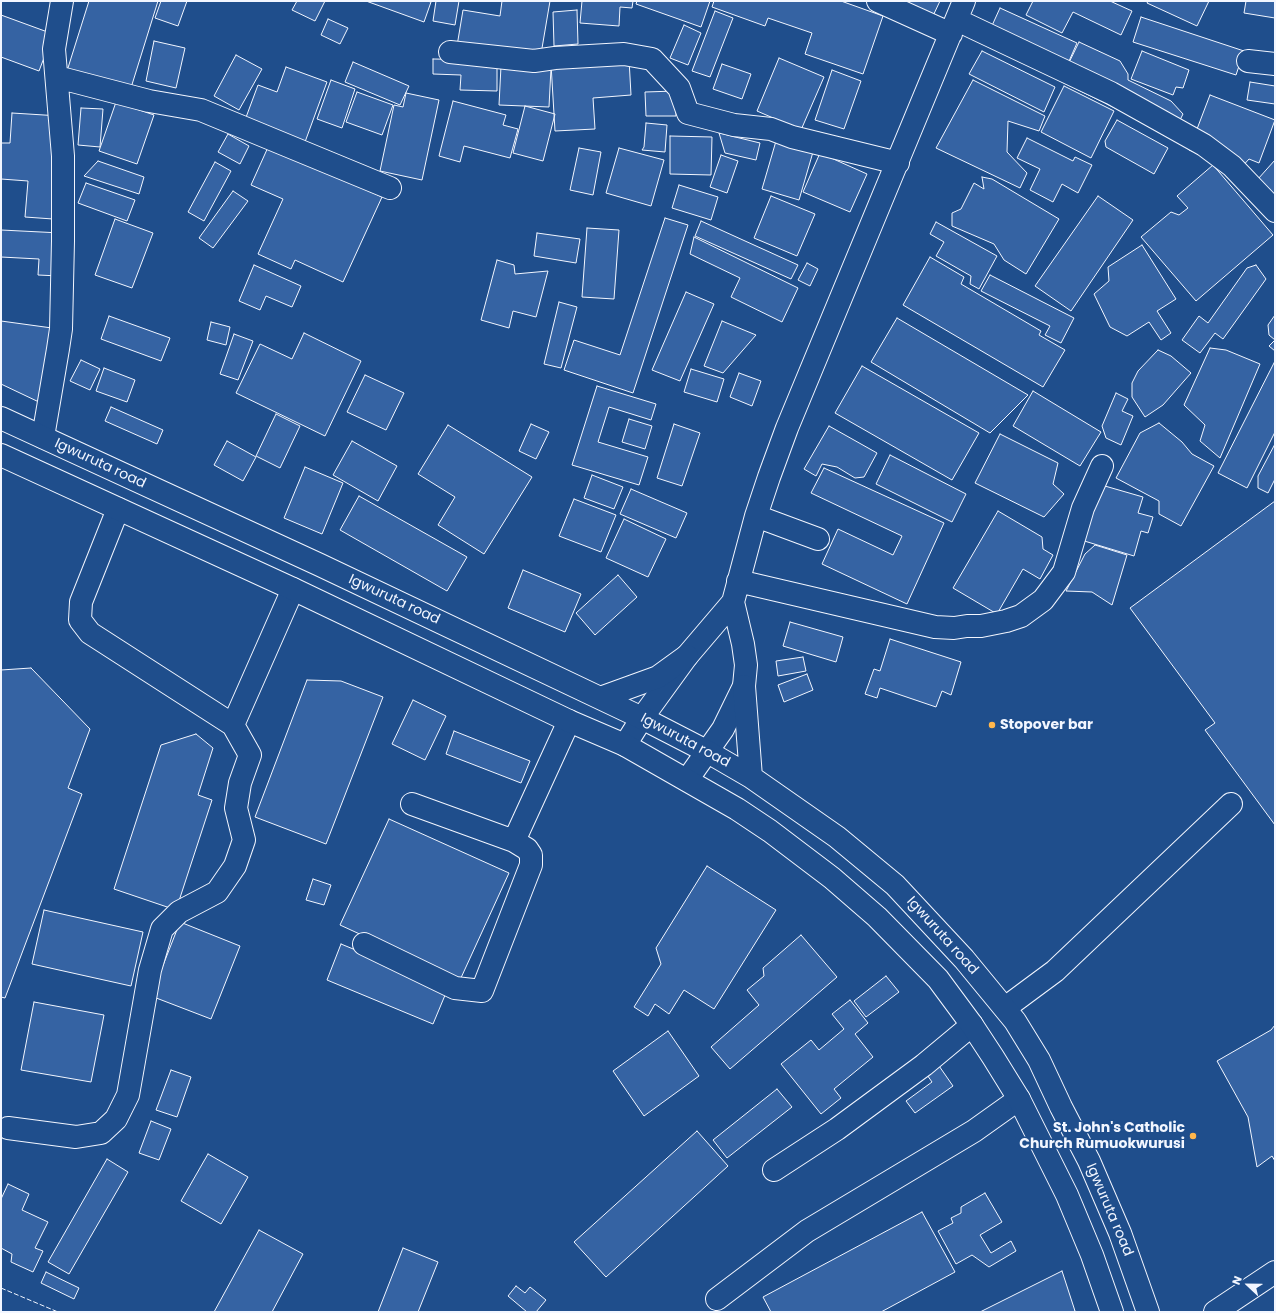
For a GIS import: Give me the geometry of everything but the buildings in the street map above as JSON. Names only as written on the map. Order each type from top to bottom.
[{"type":"main road","points":[[43,437],[60,329],[63,241],[63,156],[54,49],[62,1]]},
{"type":"main road","points":[[878,1],[957,19],[1111,93],[1204,145],[1232,166],[1275,211]]},
{"type":"main road","points":[[751,777],[744,686],[746,665],[736,592],[756,516],[787,428],[957,19]]},
{"type":"main road","points":[[450,52],[534,61],[555,58],[624,54],[652,59],[679,88],[688,112],[734,125],[771,129],[792,137],[898,163]]},
{"type":"main road","points":[[1248,60],[1275,64]]},
{"type":"main road","points":[[57,77],[149,101],[202,110],[390,188]]},
{"type":"main road","name":"Igwuruta road","points":[[1,418],[320,565],[642,718],[708,752],[751,777],[837,837],[895,885],[964,959],[1015,1021],[1039,1060],[1089,1161],[1120,1233],[1148,1312]]},
{"type":"main road","points":[[1,455],[293,589],[569,721],[625,745],[687,780],[770,831],[832,878],[877,917],[938,980],[972,1025],[1019,1099],[1067,1195],[1092,1255],[1112,1312]]},
{"type":"main road","points":[[736,592],[935,628],[981,626],[1006,621],[1020,616],[1043,600],[1064,572],[1083,508],[1102,466]]},
{"type":"main road","points":[[8,1128],[76,1137],[101,1133],[116,1119],[128,1095],[150,970],[162,929],[179,912],[217,892],[235,866],[244,840],[236,808],[240,783],[250,755],[233,725],[90,634],[80,620],[81,602],[118,509]]},
{"type":"main road","points":[[756,516],[818,539]]},
{"type":"main road","points":[[233,725],[293,589]]},
{"type":"main road","points":[[625,745],[642,718],[736,592]]},
{"type":"main road","points":[[600,698],[658,677],[687,656]]},
{"type":"main road","points":[[687,780],[723,729],[744,686]]},
{"type":"main road","points":[[514,841],[569,721]]},
{"type":"main road","points":[[364,944],[455,988],[482,991],[531,865],[531,855],[527,849],[514,841],[412,804]]},
{"type":"main road","points":[[1005,1008],[1055,971],[1230,804]]},
{"type":"main road","points":[[774,1170],[837,1129],[918,1069],[972,1025]]},
{"type":"main road","points":[[717,1299],[807,1231],[974,1131],[1019,1099]]},
{"type":"main road","points":[[1215,1312],[1275,1272]]},
{"type":"fence","points":[[1,1288],[58,1312]]},
{"type":"place","name":"Stopover bar","points":[[992,725]]},
{"type":"place","name":"St. John's Catholic Church Rumuokwurusi","points":[[1193,1136]]}]
